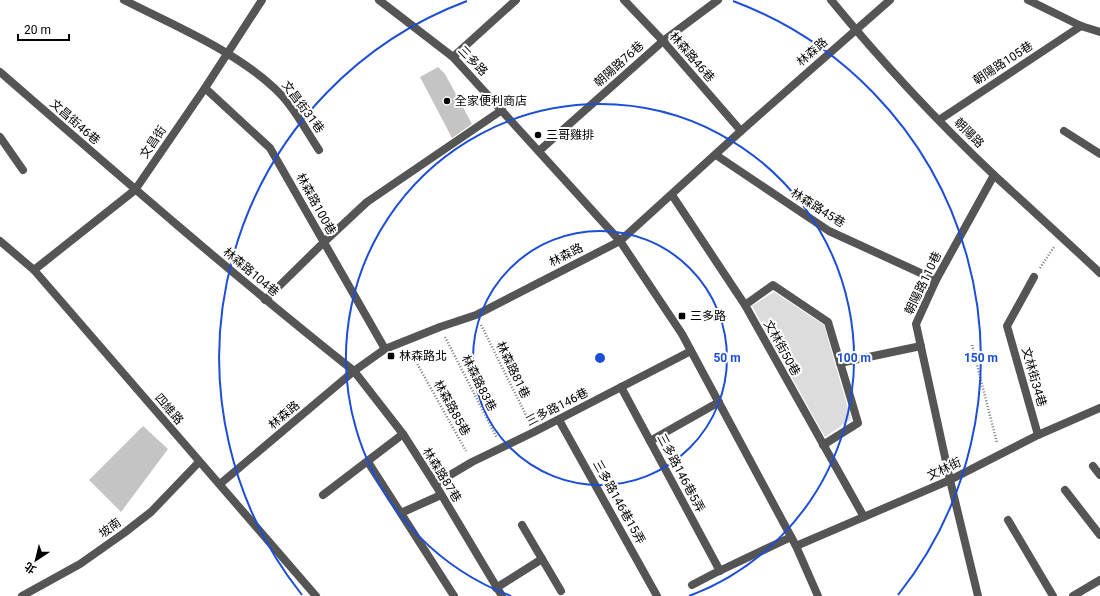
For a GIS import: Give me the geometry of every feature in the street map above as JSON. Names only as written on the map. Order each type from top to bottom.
[{"type":"street","name":"文昌街31巷","points":[[124,0],[227,53],[273,86],[289,105],[319,150]]},
{"type":"street","name":"文昌街","points":[[34,270],[135,190],[205,88],[262,0]]},
{"type":"street","name":"三多路","points":[[379,0],[453,57],[620,241],[682,334],[796,546],[818,596]]},
{"type":"street","points":[[453,57],[516,0]]},
{"type":"street","name":"林森路46巷","points":[[624,0],[663,41],[741,131]]},
{"type":"street","name":"朝陽路76巷","points":[[539,151],[663,41],[718,0]]},
{"type":"street","name":"朝陽路","points":[[831,0],[856,30],[939,120],[994,175],[1100,273]]},
{"type":"street","name":"林森路","points":[[220,484],[354,371],[385,350],[440,327],[476,315],[620,241],[741,131],[890,0]]},
{"type":"street","points":[[1028,0],[1081,26],[1100,32]]},
{"type":"street","name":"朝陽路105巷","points":[[939,120],[1081,26]]},
{"type":"street","name":"文昌街46巷","points":[[0,72],[135,190]]},
{"type":"street","name":"林森路100巷","points":[[205,88],[270,148],[385,350]]},
{"type":"street","points":[[265,300],[367,202],[502,110]]},
{"type":"street","points":[[1064,131],[1100,154]]},
{"type":"street","points":[[0,137],[23,170]]},
{"type":"street","name":"林森路45巷","points":[[716,155],[829,232],[936,280]]},
{"type":"street","name":"朝陽路110巷","points":[[950,480],[916,324],[936,280],[994,175]]},
{"type":"street","name":"林森路104巷","points":[[135,190],[265,300],[354,371]]},
{"type":"street","name":"文林街50巷","points":[[672,195],[744,305],[864,517]]},
{"type":"street","name":"四維路","points":[[0,241],[34,270],[316,596]]},
{"type":"street","name":"文林街34巷","points":[[1034,277],[1007,326],[1038,435]]},
{"type":"street","points":[[744,305],[773,285],[828,322],[858,423],[823,445]]},
{"type":"street","points":[[840,363],[921,346]]},
{"type":"street","name":"三多路146巷","points":[[435,484],[472,462],[559,420],[691,351]]},
{"type":"street","name":"林森路87巷","points":[[354,371],[403,434],[435,484],[502,596]]},
{"type":"street","name":"三多路146巷5弄","points":[[621,387],[720,571]]},
{"type":"street","points":[[650,441],[719,402]]},
{"type":"street","name":"文林街","points":[[796,546],[950,480],[1038,435],[1100,408]]},
{"type":"street","name":"三多路146巷15弄","points":[[559,420],[657,596]]},
{"type":"street","points":[[323,496],[403,434]]},
{"type":"street","name":"坡南","points":[[22,596],[80,564],[124,534],[151,512],[199,462]]},
{"type":"street","points":[[368,462],[454,596]]},
{"type":"street","points":[[1093,466],[1100,475]]},
{"type":"street","points":[[950,480],[978,596]]},
{"type":"street","points":[[1065,490],[1100,535]]},
{"type":"street","points":[[401,513],[441,495]]},
{"type":"street","points":[[1008,520],[1053,596]]},
{"type":"street","points":[[522,525],[560,591]]},
{"type":"street","points":[[692,585],[791,538]]},
{"type":"street","points":[[496,588],[542,559]]},
{"type":"street","points":[[1073,596],[1100,580]]},
{"type":"path","points":[[1034,277],[1061,236]]},
{"type":"path","name":"林森路81巷","points":[[476,315],[534,432]]},
{"type":"path","name":"林森路83巷","points":[[440,327],[501,447]]},
{"type":"path","name":"林森路85巷","points":[[405,341],[472,462]]},
{"type":"path","points":[[972,345],[1000,455]]},
{"type":"shaded area","points":[[774,292],[824,325],[851,419],[825,437],[752,306]]},
{"type":"building","name":"全家便利商店","points":[[438,67],[445,74],[472,124],[452,138],[420,77]]},
{"type":"building","points":[[143,426],[168,449],[121,512],[89,480]]},
{"type":"place","name":"全家便利商店","points":[[447,101]]},
{"type":"place","name":"三哥雞排","points":[[538,135]]},
{"type":"place","name":"三多路","points":[[682,316]]},
{"type":"place","name":"林森路北","points":[[391,356]]}]
